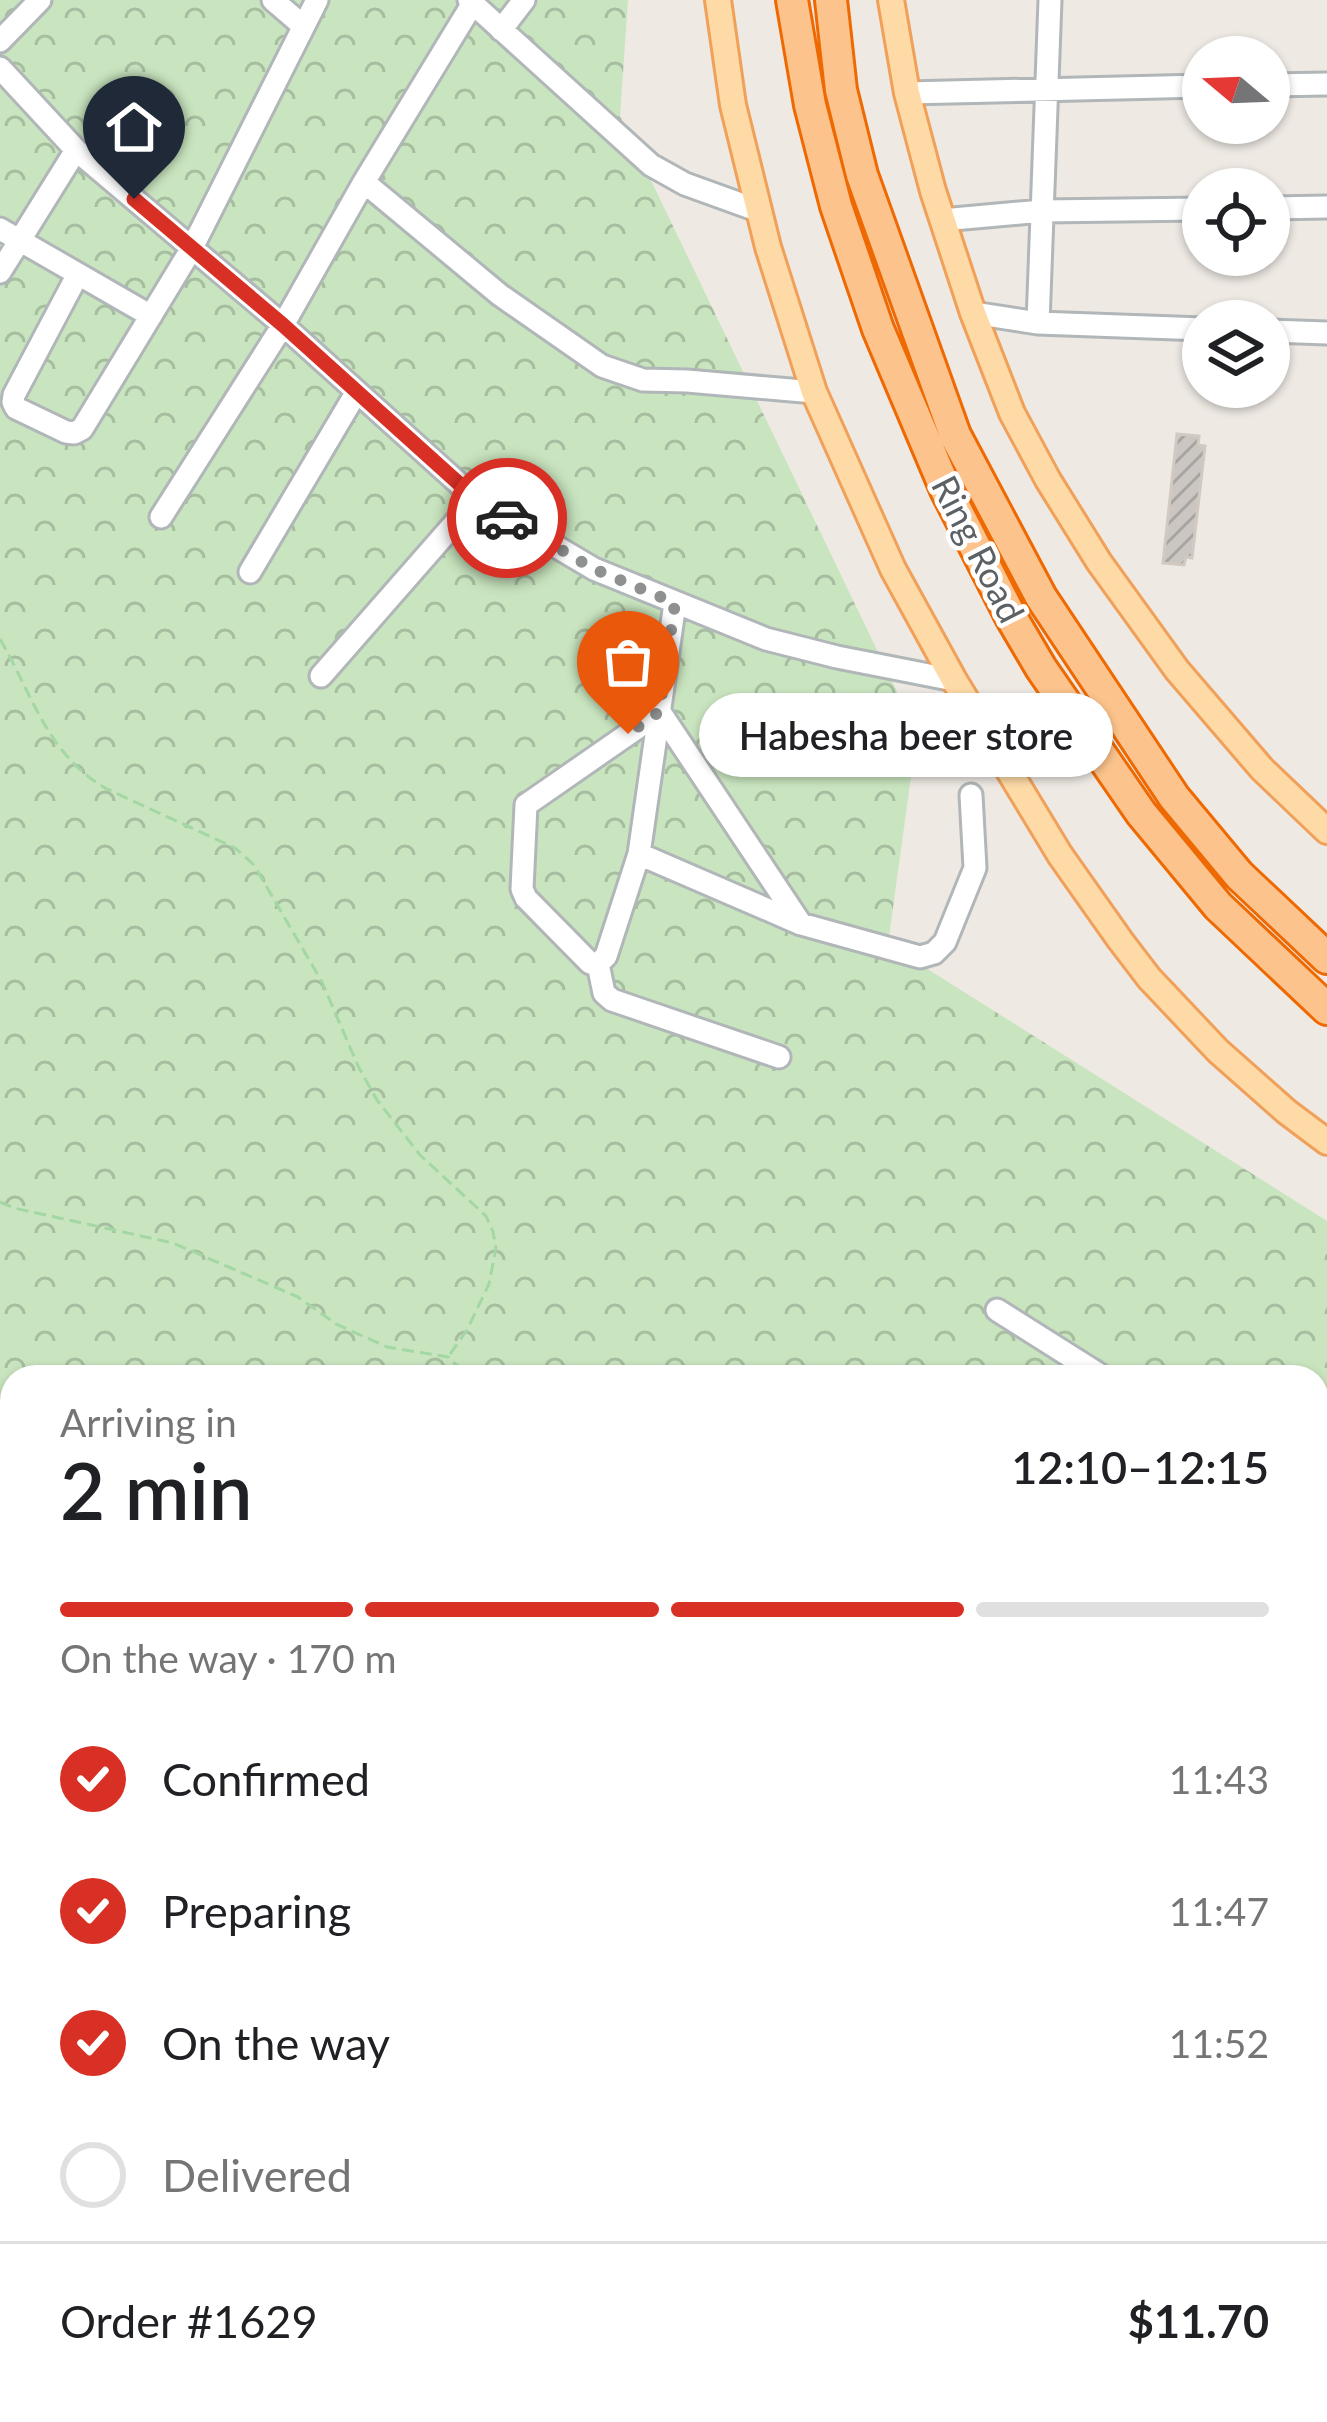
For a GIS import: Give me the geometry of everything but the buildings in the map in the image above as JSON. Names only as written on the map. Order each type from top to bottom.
[{"type":"highway","name":"Ring Road","points":[[792,0],[836,206],[878,329],[946,490],[1011,617],[1141,813],[1218,906],[1327,1009]]},
{"type":"highway","name":"Ring Road","points":[[831,0],[841,90],[862,175],[955,435],[1041,597],[1174,797],[1239,875],[1327,958]]},
{"type":"main road","points":[[718,0],[733,105],[758,210],[814,392],[892,569],[953,680],[1081,889],[1150,978],[1218,1052],[1327,1142]]},
{"type":"main road","points":[[891,0],[908,93],[942,220],[1012,412],[1099,562],[1177,670],[1262,770],[1327,831]]},
{"type":"street","points":[[0,41],[40,0]]},
{"type":"street","points":[[273,0],[302,25]]},
{"type":"street","points":[[78,274],[13,402],[16,408],[74,433],[82,429],[192,248],[317,0]]},
{"type":"street","points":[[501,30],[524,0]]},
{"type":"street","points":[[1038,322],[1050,0]]},
{"type":"street","points":[[161,517],[283,325],[471,2],[651,165],[685,184],[758,210]]},
{"type":"street","points":[[0,68],[76,150],[283,325],[476,499],[594,569],[766,639],[953,680]]},
{"type":"street","points":[[1290,85],[1327,84]]},
{"type":"street","points":[[908,93],[1182,86]]},
{"type":"street","points":[[0,272],[10,235],[76,150]]},
{"type":"street","points":[[364,182],[500,295],[602,366],[643,380],[814,392]]},
{"type":"street","points":[[1290,208],[1327,207]]},
{"type":"street","points":[[942,220],[1042,211],[1182,208]]},
{"type":"street","points":[[10,235],[152,316]]},
{"type":"street","points":[[973,314],[1038,322],[1182,327]]},
{"type":"street","points":[[1290,332],[1327,333]]},
{"type":"street","points":[[250,572],[356,393]]},
{"type":"street","points":[[321,676],[476,499]]},
{"type":"street","points":[[598,964],[606,956],[639,854],[675,603]]},
{"type":"street","points":[[659,712],[801,924]]},
{"type":"street","points":[[598,964],[590,963],[521,889],[526,805],[659,712]]},
{"type":"street","points":[[639,854],[801,924],[920,957],[934,953],[945,942],[974,868],[971,795]]},
{"type":"street","points":[[598,964],[604,993],[612,1000],[779,1057]]},
{"type":"street","points":[[997,1310],[1084,1365]]},
{"type":"path","points":[[0,639],[47,731],[72,764],[107,789],[235,848],[254,865],[322,982],[377,1100],[420,1155],[486,1216],[496,1248],[489,1284],[448,1357]]},
{"type":"path","points":[[0,1202],[173,1243],[298,1298],[336,1324],[386,1347],[448,1357],[454,1365]]},
{"type":"green space","points":[[0,0],[628,0],[620,116],[917,733],[888,944],[1327,1221],[1327,1365],[0,1365]]},
{"type":"way so far","points":[[507,518],[594,569],[675,603],[659,712],[628,734]]},
{"type":"place","name":"Habesha beer store","points":[[628,734]]},
{"type":"route","points":[[134,199],[476,499],[507,518]]}]
